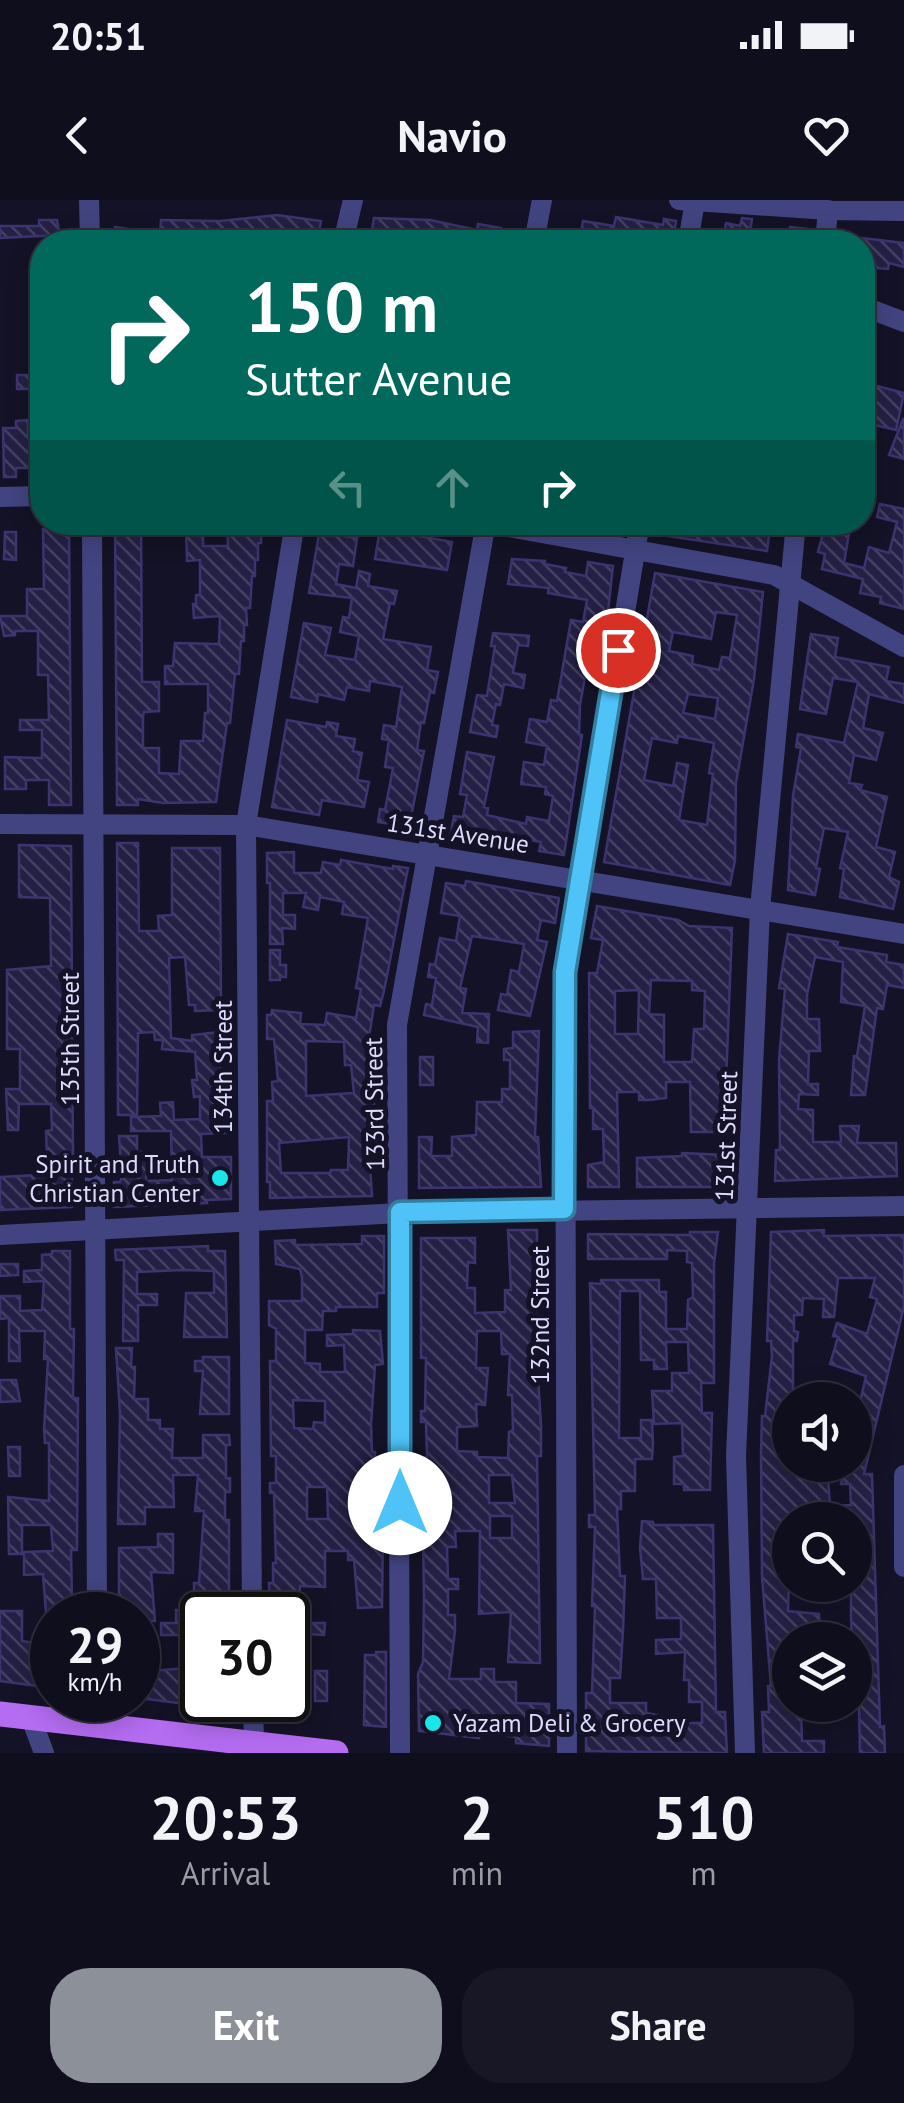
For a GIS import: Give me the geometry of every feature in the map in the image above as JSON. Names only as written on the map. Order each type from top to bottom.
[{"type":"main road","points":[[0,1714],[30,1718]]},
{"type":"main road","points":[[61,1722],[222,1747],[254,1744],[336,1753]]},
{"type":"street","points":[[89,200],[90,230]]},
{"type":"street","points":[[346,230],[353,200]]},
{"type":"street","points":[[536,230],[542,200]]},
{"type":"street","points":[[679,200],[904,211]]},
{"type":"street","points":[[690,230],[696,200]]},
{"type":"street","points":[[826,230],[828,210]]},
{"type":"street","points":[[875,311],[904,322]]},
{"type":"street","points":[[0,497],[30,496]]},
{"type":"street","name":"135th Street","points":[[92,535],[97,1592]]},
{"type":"street","name":"134th Street","points":[[252,1592],[246,824],[294,535]]},
{"type":"street","name":"133rd Street","points":[[400,1753],[397,1024],[430,852],[482,535]]},
{"type":"street","points":[[554,535],[774,576],[904,647]]},
{"type":"street","name":"132nd Street","points":[[567,1753],[565,972],[638,535]]},
{"type":"street","name":"131st Street","points":[[745,1753],[736,1456],[760,909],[795,535]]},
{"type":"street","name":"131st Avenue","points":[[0,824],[246,824],[904,934]]},
{"type":"street","points":[[0,1235],[400,1212],[904,1206]]},
{"type":"street","points":[[903,1482],[904,1567]]},
{"type":"street","points":[[32,1722],[44,1753]]},
{"type":"street","points":[[98,1722],[98,1727]]},
{"type":"street","points":[[254,1722],[254,1744]]},
{"type":"building","points":[[277,215],[321,221],[319,230],[160,230],[161,220],[220,221]]},
{"type":"building","points":[[616,217],[663,225],[664,219],[676,221],[675,230],[581,230],[583,221],[614,226]]},
{"type":"building","points":[[374,218],[430,220],[477,230],[372,230]]},
{"type":"building","points":[[742,218],[752,219],[750,230],[725,230],[726,223],[740,226]]},
{"type":"building","points":[[39,220],[57,220],[59,230],[30,230],[30,236],[0,238],[0,226],[39,226]]},
{"type":"building","points":[[478,224],[501,230],[477,230]]},
{"type":"building","points":[[875,240],[904,243],[904,267],[889,263],[888,269],[875,268]]},
{"type":"building","points":[[17,375],[30,375],[30,389],[17,389]]},
{"type":"building","points":[[875,385],[904,393],[896,430],[875,425]]},
{"type":"building","points":[[904,419],[904,459],[889,455]]},
{"type":"building","points":[[28,420],[30,468],[16,468],[16,477],[4,477],[3,428],[16,428],[16,421]]},
{"type":"building","points":[[880,504],[904,509],[904,609],[880,603],[881,597],[860,593],[863,579],[822,569],[825,554],[818,552],[823,535],[849,535],[844,563],[864,568],[869,547],[889,553],[897,522],[877,517]]},
{"type":"building","points":[[5,532],[16,532],[16,560],[4,559]]},
{"type":"building","points":[[43,535],[69,535],[71,805],[49,805],[49,780],[26,780],[26,789],[5,789],[5,757],[42,758],[42,730],[20,730],[20,720],[49,720],[48,675],[38,675],[38,631],[15,631],[15,635],[4,636],[0,616],[27,616],[27,589],[44,589]]},
{"type":"building","points":[[115,535],[141,535],[142,682],[159,682],[159,711],[144,712],[143,716],[143,748],[159,748],[159,773],[179,774],[181,741],[203,741],[208,684],[165,684],[165,666],[173,666],[175,643],[219,644],[220,616],[194,618],[193,604],[196,595],[200,595],[200,560],[187,561],[186,535],[203,535],[203,546],[228,546],[228,535],[261,535],[216,802],[163,803],[138,799],[138,805],[117,805]]},
{"type":"building","points":[[319,535],[357,538],[353,566],[339,564],[336,584],[356,588],[359,571],[370,574],[368,586],[397,591],[394,604],[390,603],[383,639],[431,647],[427,670],[438,672],[424,723],[421,722],[417,750],[424,751],[409,827],[378,822],[380,809],[385,810],[393,768],[385,767],[389,740],[382,739],[384,725],[396,727],[402,687],[370,681],[369,691],[347,687],[344,700],[318,694],[317,702],[291,697],[304,623],[331,628],[325,655],[355,660],[359,636],[340,632],[343,617],[349,618],[352,598],[309,593]]},
{"type":"building","points":[[379,535],[413,535],[452,542],[447,570],[375,559]]},
{"type":"building","points":[[661,535],[769,535],[767,551]]},
{"type":"building","points":[[512,559],[545,561],[566,568],[565,572],[586,576],[588,562],[613,566],[607,620],[601,619],[597,639],[592,638],[580,705],[582,735],[564,855],[539,851],[541,842],[508,836],[506,846],[450,836],[454,816],[463,817],[467,795],[460,794],[467,752],[494,757],[484,807],[488,808],[487,815],[526,824],[527,817],[549,821],[553,796],[545,794],[546,787],[521,784],[524,762],[544,765],[547,746],[526,742],[530,719],[547,722],[551,700],[557,701],[571,620],[583,622],[587,600],[548,593],[549,588],[508,584]]},
{"type":"building","points":[[655,573],[763,592],[754,679],[736,783],[735,860],[730,885],[604,862]],"holes":[[[716,612],[737,615],[730,658],[722,657],[719,670],[692,664],[693,656],[669,651],[673,632],[711,639]],[[688,694],[718,698],[715,719],[683,713]],[[678,736],[714,743],[707,825],[679,820],[688,765],[677,763],[673,786],[644,780],[652,738],[677,743]]]},
{"type":"building","points":[[493,633],[529,636],[528,646],[518,645],[513,673],[525,675],[523,688],[504,684],[492,725],[498,726],[496,737],[470,732],[477,695],[487,696],[495,646],[491,646]]},
{"type":"building","points":[[811,634],[838,638],[835,657],[889,667],[886,681],[904,684],[904,703],[869,694],[863,728],[883,733],[876,760],[854,755],[849,783],[887,797],[876,847],[895,852],[889,877],[899,882],[893,909],[840,897],[844,869],[840,868],[848,832],[824,828],[815,895],[788,890],[793,796],[801,748],[796,747],[798,734],[844,743],[858,682],[833,678],[826,714],[800,709]]},
{"type":"building","points":[[287,720],[326,727],[327,722],[338,724],[336,736],[355,739],[353,751],[362,753],[357,780],[369,782],[364,807],[322,800],[319,815],[272,807]]},
{"type":"building","points":[[117,843],[138,843],[139,931],[159,931],[158,916],[172,915],[172,848],[220,848],[221,1010],[195,1011],[195,1005],[189,1005],[185,957],[169,958],[171,1038],[192,1041],[192,1035],[228,1031],[225,1062],[220,1062],[227,1133],[201,1134],[202,1157],[231,1157],[231,1199],[114,1207],[114,1182],[120,1182],[122,1177],[119,1136],[137,1136],[137,1152],[147,1152],[146,1181],[172,1180],[171,1131],[131,1131],[131,1117],[161,1116],[160,1103],[173,1102],[174,1120],[200,1119],[200,1096],[194,1097],[192,1080],[197,1080],[195,1052],[162,1049],[163,1040],[155,1040],[154,1032],[138,1033],[137,1115],[118,1115]]},
{"type":"building","points":[[19,845],[71,846],[73,1154],[64,1154],[64,1176],[72,1176],[72,1207],[0,1210],[0,1177],[38,1175],[37,1158],[47,1158],[46,1131],[52,1130],[51,1104],[19,1104],[18,1130],[8,1130],[6,1089],[20,1089],[20,1049],[7,1049],[7,970],[51,966],[50,898],[19,897]]},
{"type":"building","points":[[294,852],[294,873],[321,873],[323,862],[340,865],[341,860],[408,868],[384,991],[380,1006],[374,1005],[368,1044],[375,1043],[374,1105],[379,1139],[366,1139],[365,1165],[370,1165],[372,1196],[270,1198],[267,1101],[273,1101],[272,1082],[278,1081],[274,1039],[267,1039],[267,1015],[272,1010],[301,1013],[300,1024],[325,1025],[327,1013],[356,1018],[361,989],[356,988],[368,918],[342,914],[344,902],[320,897],[318,910],[303,907],[306,893],[283,893],[283,915],[295,915],[295,929],[282,928],[283,944],[270,944],[267,853]],"holes":[[[306,1041],[344,1042],[345,1065],[351,1065],[354,1093],[306,1096]],[[349,1137],[348,1170],[281,1173],[279,1143]]]},
{"type":"building","points":[[466,881],[559,898],[555,923],[541,920],[537,940],[547,942],[530,1016],[498,1010],[501,994],[507,995],[511,970],[519,972],[524,944],[472,936],[460,988],[466,989],[462,1013],[489,1014],[488,1043],[477,1042],[478,1027],[424,1015],[426,1004],[432,1005],[436,978],[428,977],[430,964],[435,965],[440,938],[456,941],[460,916],[441,913],[446,883],[465,886]]},
{"type":"building","points":[[597,906],[678,920],[689,926],[732,928],[721,1132],[691,1132],[690,1082],[666,1082],[666,1098],[639,1100],[639,1092],[617,1092],[619,1187],[588,1187],[588,1165],[604,1162],[603,1129],[593,1129],[590,1108],[589,973],[597,973],[603,940],[591,938]],"holes":[[[651,980],[692,981],[692,990],[705,991],[704,1029],[694,1029],[692,1062],[664,1062],[664,1015],[649,1014]],[[639,990],[638,1034],[615,1034],[615,991]]]},
{"type":"building","points":[[788,934],[887,955],[886,962],[904,965],[904,988],[887,985],[883,1009],[877,1008],[865,1095],[851,1095],[854,1056],[865,1006],[841,1002],[843,962],[815,957],[807,995],[807,1019],[819,1019],[820,1051],[809,1051],[808,1084],[818,1084],[818,1095],[799,1094],[798,1109],[813,1110],[813,1142],[841,1142],[840,1126],[859,1126],[857,1143],[896,1143],[897,1176],[775,1181],[776,1150],[780,1150],[779,1060],[785,989],[779,988]]},
{"type":"building","points":[[270,950],[280,950],[280,965],[286,965],[286,977],[280,980],[270,980]]},
{"type":"building","points":[[539,1031],[535,1137],[541,1187],[419,1188],[419,1137],[432,1137],[431,1156],[452,1156],[452,1137],[476,1135],[477,1102],[502,1102],[502,1089],[510,1089],[510,1060],[504,1060],[504,1049],[513,1048],[513,1032]]},
{"type":"building","points":[[420,1057],[433,1057],[433,1085],[420,1085]]},
{"type":"building","points":[[682,1153],[727,1155],[727,1187],[637,1187],[637,1158]]},
{"type":"building","points":[[508,1230],[537,1230],[540,1663],[508,1662],[511,1612],[479,1614],[480,1531],[455,1531],[456,1547],[447,1547],[448,1579],[458,1579],[458,1589],[448,1589],[448,1615],[455,1615],[449,1679],[481,1679],[481,1669],[494,1669],[494,1682],[516,1682],[516,1703],[549,1704],[549,1746],[516,1743],[516,1737],[500,1735],[479,1738],[419,1731],[418,1674],[423,1662],[424,1598],[423,1534],[419,1534],[418,1513],[422,1513],[422,1458],[427,1457],[426,1422],[421,1422],[421,1411],[425,1411],[426,1358],[421,1358],[421,1238],[475,1238],[475,1263],[468,1262],[467,1288],[475,1288],[475,1313],[505,1312],[505,1290],[511,1290]],"holes":[[[477,1331],[501,1331],[502,1354],[510,1354],[508,1395],[512,1395],[513,1430],[509,1432],[508,1458],[477,1457],[477,1452],[457,1451],[457,1427],[477,1426],[476,1404],[485,1405],[488,1368],[476,1368]],[[489,1475],[512,1475],[515,1503],[489,1503]],[[490,1516],[512,1516],[512,1538],[490,1538]]]},
{"type":"building","points":[[824,1230],[824,1236],[904,1235],[904,1306],[872,1440],[872,1382],[865,1382],[866,1376],[830,1364],[838,1337],[833,1336],[837,1323],[867,1334],[877,1299],[870,1297],[875,1278],[838,1278],[834,1317],[823,1317],[824,1299],[803,1298],[802,1315],[794,1315],[794,1331],[798,1332],[797,1341],[793,1341],[793,1382],[772,1382],[772,1482],[828,1482],[830,1502],[772,1502],[772,1602],[788,1602],[788,1611],[819,1614],[819,1622],[772,1622],[772,1722],[801,1722],[802,1741],[824,1741],[824,1753],[764,1753],[762,1712],[769,1712],[771,1686],[762,1577],[762,1416],[772,1356],[771,1341],[767,1341],[771,1232]]},
{"type":"building","points":[[718,1232],[714,1263],[714,1383],[701,1383],[702,1413],[712,1413],[710,1490],[684,1490],[684,1484],[674,1484],[674,1457],[683,1456],[682,1423],[654,1424],[652,1391],[672,1391],[672,1373],[689,1373],[688,1342],[666,1342],[667,1369],[654,1369],[654,1360],[641,1360],[640,1291],[620,1291],[619,1438],[641,1438],[641,1420],[652,1420],[653,1444],[652,1459],[635,1459],[635,1491],[621,1491],[621,1509],[617,1509],[620,1576],[625,1576],[620,1678],[610,1678],[610,1703],[646,1703],[646,1713],[669,1717],[669,1723],[702,1723],[702,1702],[689,1702],[689,1680],[684,1680],[685,1652],[656,1654],[656,1640],[681,1639],[681,1618],[657,1618],[656,1579],[643,1579],[640,1548],[642,1521],[653,1525],[713,1525],[716,1712],[725,1712],[727,1753],[586,1751],[586,1693],[592,1693],[595,1606],[595,1527],[589,1527],[589,1515],[595,1515],[590,1283],[659,1280],[659,1292],[666,1292],[666,1329],[687,1329],[688,1300],[693,1297],[692,1263],[687,1262],[687,1251],[667,1250],[667,1259],[588,1259],[588,1234]]},
{"type":"building","points":[[362,1236],[384,1236],[384,1293],[377,1293],[377,1307],[336,1307],[336,1311],[323,1311],[322,1330],[305,1330],[305,1363],[320,1364],[320,1372],[345,1372],[344,1345],[327,1346],[327,1335],[353,1334],[353,1330],[380,1331],[383,1364],[375,1365],[371,1425],[372,1452],[378,1459],[381,1476],[381,1486],[377,1486],[377,1525],[383,1525],[382,1607],[358,1608],[354,1560],[348,1560],[348,1551],[325,1551],[325,1587],[300,1586],[300,1592],[269,1592],[276,1563],[274,1493],[270,1493],[270,1483],[276,1483],[276,1456],[271,1456],[270,1361],[276,1361],[276,1329],[269,1325],[269,1301],[302,1301],[300,1269],[276,1264],[275,1241],[295,1240],[295,1245],[362,1244]],"holes":[[[293,1400],[325,1401],[325,1423],[314,1422],[313,1429],[294,1428]],[[307,1487],[327,1487],[328,1519],[307,1519]]]},
{"type":"building","points":[[208,1246],[208,1251],[225,1251],[227,1337],[184,1337],[186,1293],[214,1293],[214,1271],[183,1270],[137,1272],[137,1294],[157,1294],[157,1305],[138,1305],[138,1341],[123,1341],[124,1260],[116,1260],[115,1250]]},
{"type":"building","points":[[70,1251],[73,1398],[78,1398],[77,1550],[71,1550],[72,1592],[44,1592],[43,1574],[24,1575],[24,1552],[53,1551],[51,1525],[22,1525],[22,1554],[9,1554],[8,1497],[49,1501],[49,1443],[45,1443],[44,1430],[48,1359],[44,1359],[45,1331],[19,1331],[20,1361],[9,1361],[9,1318],[0,1319],[0,1296],[20,1296],[20,1311],[42,1310],[44,1281],[24,1282],[24,1271],[42,1270],[42,1255]]},
{"type":"building","points":[[0,1264],[18,1264],[18,1275],[0,1276]]},
{"type":"building","points":[[116,1348],[132,1348],[134,1399],[148,1399],[148,1420],[160,1420],[160,1429],[173,1429],[172,1458],[203,1458],[203,1435],[229,1435],[226,1478],[230,1478],[230,1492],[225,1492],[225,1520],[229,1520],[229,1592],[194,1592],[194,1583],[199,1583],[204,1511],[195,1511],[198,1475],[173,1475],[174,1507],[145,1507],[145,1524],[118,1524],[120,1414]]},
{"type":"building","points":[[203,1357],[229,1357],[229,1414],[200,1414],[203,1371],[195,1371],[195,1361],[203,1361]]},
{"type":"building","points":[[0,1380],[16,1380],[20,1401],[0,1402]]},
{"type":"building","points":[[8,1447],[20,1447],[20,1476],[9,1476]]},
{"type":"building","points":[[872,1474],[880,1727],[884,1726],[885,1753],[860,1753],[859,1722],[872,1722],[872,1622],[851,1619],[851,1602],[872,1602],[872,1502],[851,1502],[850,1484],[841,1484],[872,1482]]},
{"type":"building","points":[[158,1534],[173,1534],[173,1573],[151,1572],[153,1592],[119,1592],[119,1548],[158,1547]]},
{"type":"building","points":[[176,1610],[180,1610],[180,1635],[161,1635],[161,1623],[176,1623]]},
{"type":"building","points":[[0,1611],[22,1611],[22,1641],[30,1642],[30,1685],[0,1681]]},
{"type":"building","points":[[310,1623],[325,1623],[324,1635],[310,1634]]},
{"type":"building","points":[[386,1652],[386,1727],[364,1725],[365,1655]]},
{"type":"building","points":[[180,1669],[180,1703],[160,1701],[160,1670]]},
{"type":"building","points":[[315,1671],[327,1671],[327,1701],[315,1701]]},
{"type":"place","name":"Spirit and Truth Christian Center","points":[[220,1178]]},
{"type":"place","name":"Yazam Deli & Grocery","points":[[433,1723]]},
{"type":"route","points":[[400,1503],[400,1212],[564,1209],[565,972],[618,650]]}]
